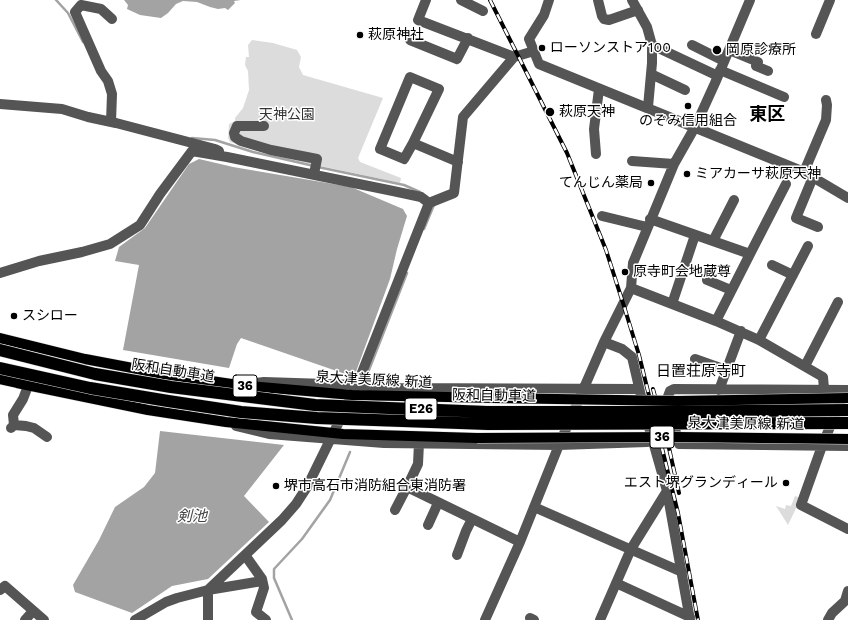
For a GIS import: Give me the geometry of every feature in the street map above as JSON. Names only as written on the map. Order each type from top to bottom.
[{"type":"highway","name":"阪和自動車道","points":[[0,350],[95,374],[242,397],[315,405],[488,412],[848,410]]},
{"type":"highway","name":"阪和自動車道","points":[[0,368],[90,388],[168,401],[241,412],[318,418],[488,424],[848,423]]},
{"type":"main road","name":"泉大津美原線 新道","points":[[0,338],[85,359],[164,374],[238,385],[495,398],[678,401],[847,391]]},
{"type":"main road","name":"泉大津美原線 新道","points":[[0,379],[148,410],[332,436],[477,438],[848,438]]},
{"type":"street","points":[[426,0],[418,20],[514,57]]},
{"type":"street","points":[[461,0],[483,11]]},
{"type":"street","points":[[548,0],[544,15],[529,39],[539,64],[648,107],[804,172],[848,198]]},
{"type":"street","points":[[598,0],[604,19],[609,20],[638,10]]},
{"type":"street","points":[[632,0],[647,27],[652,45],[648,107]]},
{"type":"street","points":[[485,620],[520,542],[604,342],[631,288],[633,264],[674,164],[695,127],[750,0]]},
{"type":"street","points":[[816,34],[830,0]]},
{"type":"street","points":[[111,122],[112,94],[108,81],[101,71],[75,12],[81,5],[101,9],[112,19]]},
{"type":"street","points":[[410,40],[457,59],[468,38]]},
{"type":"street","points":[[652,45],[721,69],[784,97]]},
{"type":"street","points":[[692,45],[721,69]]},
{"type":"street","points":[[729,50],[758,62],[756,66],[768,71]]},
{"type":"street","points":[[208,620],[208,590],[296,504],[307,487],[355,390],[429,203],[454,193],[463,117],[514,57],[534,51]]},
{"type":"street","points":[[651,74],[685,90]]},
{"type":"street","points":[[410,77],[439,89],[413,143],[404,159],[380,149],[410,77]]},
{"type":"street","points":[[596,154],[594,129],[599,88]]},
{"type":"street","points":[[804,172],[826,120],[826,100]]},
{"type":"street","points":[[0,104],[62,109],[215,149],[227,157]]},
{"type":"street","points":[[264,126],[237,126],[234,133],[235,137],[241,141],[271,150],[317,160],[314,174]]},
{"type":"street","points":[[413,143],[458,162]]},
{"type":"street","points":[[0,274],[39,261],[82,252],[110,244],[140,225],[160,194],[192,152],[227,157],[314,174],[421,197],[429,203]]},
{"type":"street","points":[[632,161],[674,164]]},
{"type":"street","points":[[813,177],[796,218],[818,227]]},
{"type":"street","points":[[716,321],[786,184]]},
{"type":"street","points":[[713,241],[734,200]]},
{"type":"street","points":[[602,216],[649,223],[695,235],[750,254]]},
{"type":"street","points":[[672,304],[695,235]]},
{"type":"street","points":[[759,340],[808,246]]},
{"type":"street","points":[[772,265],[793,275]]},
{"type":"street","points":[[707,280],[731,290]]},
{"type":"street","points":[[631,288],[741,331],[759,340],[824,377],[824,390]]},
{"type":"street","points":[[805,366],[838,302]]},
{"type":"street","points":[[719,390],[741,331]]},
{"type":"street","points":[[604,342],[622,349],[632,357],[639,389],[667,491],[690,619]]},
{"type":"street","points":[[695,359],[726,370]]},
{"type":"street","points":[[28,386],[23,399],[13,415],[13,427],[34,428],[47,438]]},
{"type":"street","points":[[355,390],[394,388],[584,390],[639,389]]},
{"type":"street","points":[[848,446],[822,446],[679,444],[667,399],[670,391],[674,389],[847,391],[822,446],[800,506],[848,529]]},
{"type":"street","points":[[332,436],[384,443],[560,445],[653,442]]},
{"type":"street","points":[[395,510],[418,464],[419,443]]},
{"type":"street","points":[[407,487],[520,542]]},
{"type":"street","points":[[602,619],[631,549],[667,491]]},
{"type":"street","points":[[428,525],[438,503]]},
{"type":"street","points":[[534,507],[682,572]]},
{"type":"street","points":[[458,554],[472,519]]},
{"type":"street","points":[[245,555],[262,581],[264,588],[254,616],[266,620]]},
{"type":"street","points":[[135,620],[172,600],[208,590],[262,581]]},
{"type":"street","points":[[616,583],[690,619]]},
{"type":"street","points":[[0,590],[5,586],[44,620]]},
{"type":"street","points":[[828,620],[832,613],[847,599]]},
{"type":"street","points":[[25,620],[33,611]]},
{"type":"green space","name":"天神公園","points":[[252,40],[273,43],[297,50],[301,57],[299,67],[303,75],[383,98],[358,158],[360,162],[401,178],[400,183],[279,157],[230,142],[228,138],[229,124],[235,121],[235,118],[243,108],[249,90],[248,71],[245,65],[246,57],[249,57],[248,45]]},
{"type":"green space","points":[[795,496],[801,498],[788,525],[776,506],[785,509],[786,505],[791,506]]},
{"type":"water","points":[[124,0],[241,0],[234,1],[235,3],[228,10],[225,8],[218,9],[210,7],[197,2],[183,1],[176,4],[161,18],[140,15],[127,9],[128,5]]},
{"type":"water","points":[[199,159],[233,167],[351,187],[403,209],[407,216],[390,279],[354,377],[241,338],[237,344],[229,368],[123,350],[139,265],[115,261],[119,247],[145,228],[189,164]]},
{"type":"water","name":"剣池","points":[[160,431],[284,445],[244,496],[269,522],[208,579],[172,586],[132,613],[75,592],[73,585],[99,540],[115,507],[144,487],[155,473]]},
{"type":"waterway","points":[[56,0],[68,13],[83,42]]},
{"type":"waterway","points":[[192,138],[215,140],[253,152],[314,166]]},
{"type":"waterway","points":[[318,167],[404,185],[420,192]]},
{"type":"waterway","points":[[424,229],[434,205]]},
{"type":"waterway","points":[[367,375],[407,273]]},
{"type":"waterway","points":[[292,620],[274,578],[274,569],[302,539],[330,500],[350,452]]},
{"type":"railway","points":[[490,0],[567,153],[606,250],[639,355],[678,513],[698,620]]},
{"type":"railway","points":[[653,389],[669,448],[679,493]]},
{"type":"place","name":"萩原神社","points":[[360,35]]},
{"type":"place","name":"ローソンストア100","points":[[542,48]]},
{"type":"place","name":"岡原診療所","points":[[717,50]]},
{"type":"place","name":"のぞみ信用組合","points":[[688,106]]},
{"type":"place","name":"萩原天神","points":[[550,112]]},
{"type":"place","name":"ミアカーサ萩原天神","points":[[687,174]]},
{"type":"place","name":"てんじん薬局","points":[[651,183]]},
{"type":"place","name":"原寺町会地蔵尊","points":[[625,272]]},
{"type":"place","name":"スシロー","points":[[14,316]]},
{"type":"place","name":"エスト堺グランディール","points":[[786,483]]},
{"type":"place","name":"堺市高石市消防組合東消防署","points":[[276,486]]},
{"type":"district","name":"東区","points":[[767,115]]},
{"type":"district","name":"日置荘原寺町","points":[[701,372]]}]
